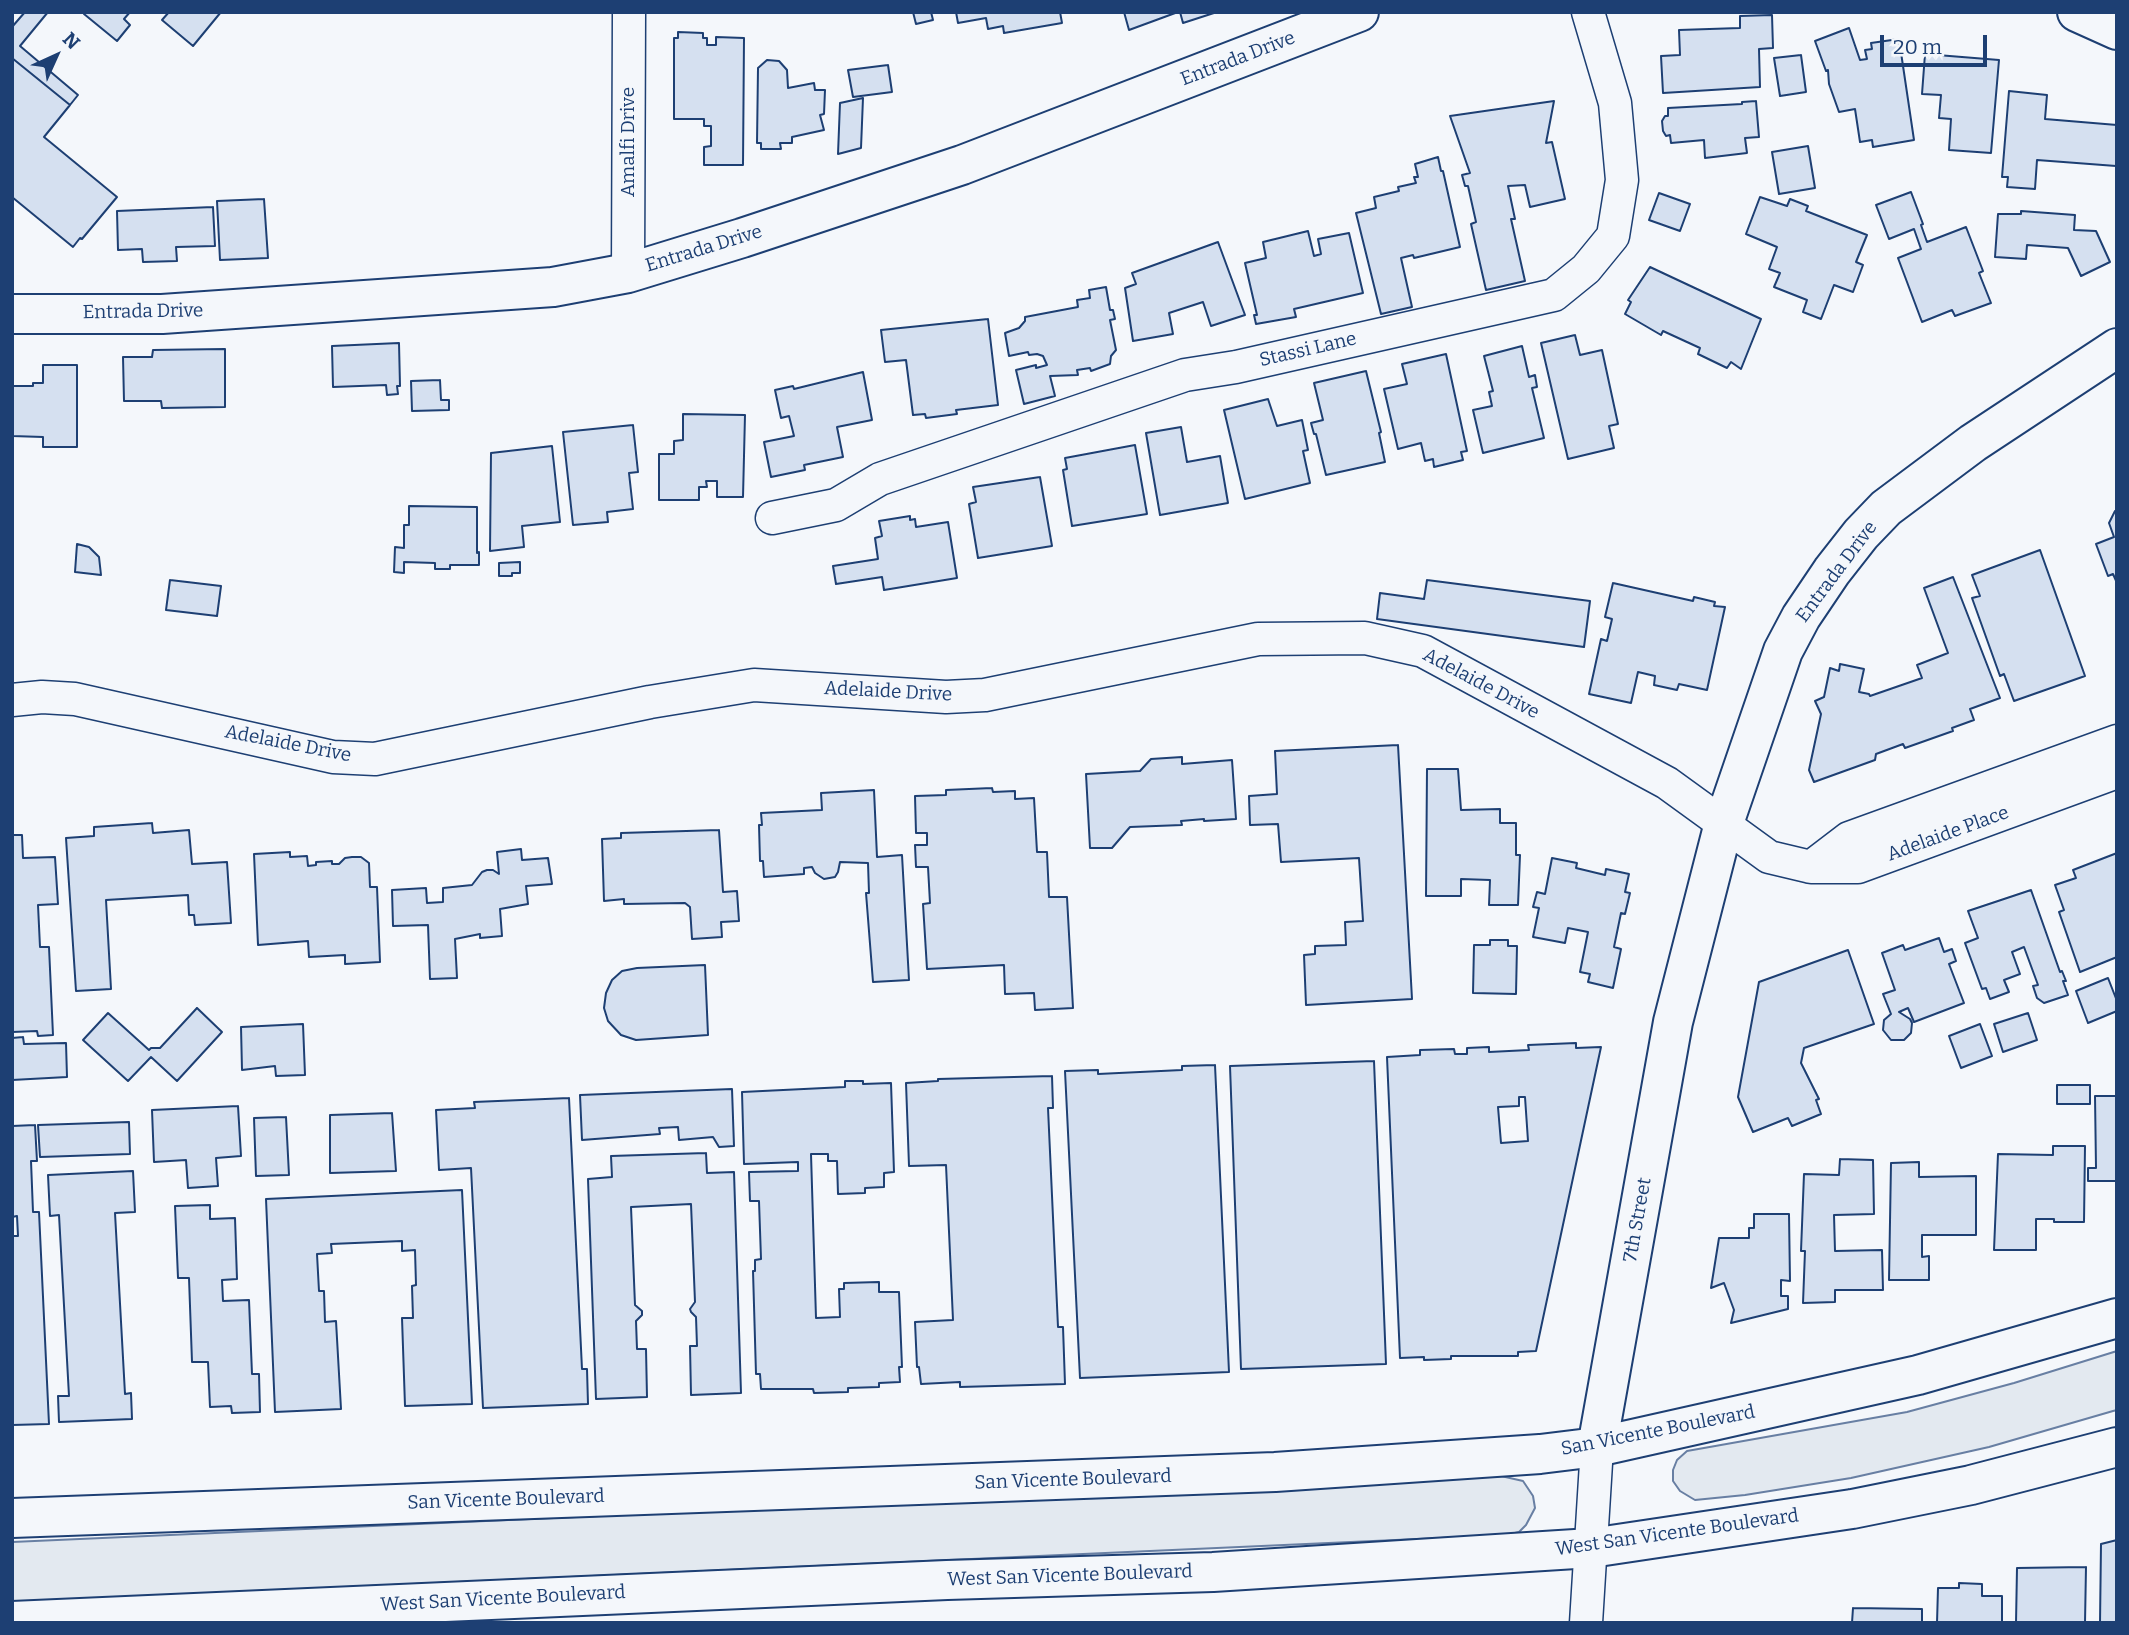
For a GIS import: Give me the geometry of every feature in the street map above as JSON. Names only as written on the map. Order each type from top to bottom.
[{"type":"main road","name":"Entrada Drive","points":[[12,314],[162,314],[553,287],[628,273],[962,165],[1359,12]]},
{"type":"main road","points":[[2077,12],[2117,30]]},
{"type":"main road","name":"Entrada Drive","points":[[1724,823],[1783,651],[1801,617],[1861,534],[1886,508],[1928,475],[2117,348]]},
{"type":"main road","name":"7th Street","points":[[1597,1447],[1673,1022],[1724,823]]},
{"type":"main road","name":"San Vicente Boulevard","points":[[12,1518],[1275,1472],[1540,1454],[1597,1447],[1918,1375],[2117,1318]]},
{"type":"main road","name":"West San Vicente Boulevard","points":[[12,1621],[933,1580],[1213,1572],[1591,1548],[1852,1508],[1971,1485],[2117,1447]]},
{"type":"street","name":"Amalfi Drive","points":[[628,273],[629,12]]},
{"type":"street","name":"Stassi Lane","points":[[772,518],[836,505],[880,479],[1185,375],[1236,368],[1554,295],[1586,269],[1613,236],[1622,180],[1615,103],[1588,12]]},
{"type":"street","name":"Adelaide Drive","points":[[12,700],[42,697],[75,699],[333,757],[375,759],[650,702],[754,685],[946,697],[985,695],[1258,639],[1365,638],[1423,651],[1667,783],[1724,823]]},
{"type":"street","name":"Adelaide Place","points":[[1724,823],[1769,857],[1811,867],[1858,867],[2075,772],[2117,741]]},
{"type":"street","name":"Adelaide Place","points":[[2075,772],[2117,772]]},
{"type":"street","name":"7th Street","points":[[1586,1623],[1597,1447]]},
{"type":"shaded area","points":[[2117,1351],[2117,1410],[1989,1447],[1851,1478],[1745,1495],[1695,1500],[1680,1491],[1673,1481],[1677,1460],[1687,1451],[1907,1412]]},
{"type":"shaded area","points":[[1501,1476],[1523,1481],[1533,1496],[1535,1508],[1519,1532],[1507,1535],[12,1602],[12,1542]]},
{"type":"building","points":[[25,12],[48,12],[20,46],[78,95],[70,105],[12,58],[12,27]]},
{"type":"building","points":[[130,12],[124,19],[130,25],[117,41],[84,14]]},
{"type":"building","points":[[169,12],[221,12],[193,46],[162,20]]},
{"type":"building","points":[[913,12],[931,12],[933,20],[916,24]]},
{"type":"building","points":[[956,12],[1060,12],[1062,23],[1004,33],[1003,26],[988,29],[986,18],[958,23]]},
{"type":"building","points":[[1124,12],[1178,12],[1129,30]]},
{"type":"building","points":[[1180,12],[1217,12],[1183,23]]},
{"type":"building","points":[[1772,15],[1773,48],[1759,49],[1760,87],[1663,93],[1661,56],[1680,55],[1679,30],[1740,28],[1740,16]]},
{"type":"building","points":[[1849,28],[1860,60],[1867,59],[1865,50],[1872,49],[1871,43],[1899,39],[1914,140],[1873,147],[1872,140],[1860,142],[1855,109],[1839,112],[1829,84],[1828,70],[1826,71],[1815,41]]},
{"type":"building","points":[[678,32],[703,33],[703,38],[707,38],[707,45],[716,45],[716,37],[744,38],[743,165],[704,165],[704,147],[711,146],[711,126],[704,126],[704,119],[674,119],[674,38],[678,38]]},
{"type":"building","points":[[1925,54],[1999,60],[1991,153],[1949,150],[1951,119],[1939,118],[1941,95],[1922,94]]},
{"type":"building","points":[[1801,55],[1806,92],[1780,96],[1774,58]]},
{"type":"building","points":[[12,58],[70,105],[44,137],[117,197],[73,247],[12,197]]},
{"type":"building","points":[[767,60],[779,61],[787,70],[788,88],[814,83],[815,90],[825,90],[824,114],[820,115],[824,130],[792,137],[792,143],[780,143],[781,149],[761,149],[761,143],[757,143],[758,68]]},
{"type":"building","points":[[888,65],[892,92],[853,97],[848,70]]},
{"type":"building","points":[[2009,91],[2047,95],[2045,119],[2117,125],[2116,166],[2037,160],[2035,189],[2007,187],[2008,177],[2002,177]]},
{"type":"building","points":[[863,98],[861,148],[838,154],[840,103]]},
{"type":"building","points":[[1554,101],[1546,143],[1552,142],[1565,199],[1530,207],[1525,185],[1508,186],[1515,219],[1511,219],[1525,281],[1486,290],[1471,224],[1476,222],[1468,186],[1465,186],[1462,175],[1470,173],[1450,116]]},
{"type":"building","points":[[1756,101],[1759,137],[1745,138],[1747,153],[1705,158],[1704,140],[1671,143],[1670,135],[1666,136],[1663,131],[1662,121],[1668,116],[1668,108]]},
{"type":"building","points":[[1808,146],[1815,188],[1779,194],[1772,152]]},
{"type":"building","points":[[1438,157],[1460,247],[1414,258],[1413,255],[1401,258],[1412,307],[1381,314],[1356,213],[1376,208],[1374,197],[1399,191],[1398,187],[1416,183],[1414,177],[1418,177],[1415,164]]},
{"type":"building","points":[[1911,192],[1927,242],[1966,227],[1983,271],[1979,273],[1991,303],[1955,316],[1952,310],[1922,322],[1898,258],[1921,249],[1914,229],[1889,239],[1876,205]]},
{"type":"building","points":[[1659,193],[1690,204],[1680,231],[1649,220]]},
{"type":"building","points":[[1760,197],[1787,206],[1790,199],[1808,206],[1806,211],[1867,235],[1856,262],[1863,265],[1853,292],[1834,285],[1821,319],[1803,312],[1807,300],[1774,287],[1780,273],[1769,269],[1777,247],[1746,234]]},
{"type":"building","points":[[264,199],[268,258],[220,260],[217,201]]},
{"type":"building","points":[[213,207],[215,246],[176,247],[177,261],[143,262],[142,249],[118,250],[117,211]]},
{"type":"building","points":[[2021,211],[2075,215],[2074,230],[2096,231],[2110,262],[2081,276],[2068,248],[2027,245],[2026,259],[1995,257],[1998,214],[2021,214]]},
{"type":"building","points":[[1308,231],[1314,256],[1321,254],[1318,239],[1349,233],[1363,293],[1294,309],[1296,317],[1256,324],[1254,315],[1257,315],[1245,263],[1266,258],[1263,242]]},
{"type":"building","points":[[1218,242],[1245,315],[1211,326],[1203,302],[1169,313],[1173,334],[1133,341],[1125,288],[1136,284],[1132,273]]},
{"type":"building","points":[[1650,267],[1761,319],[1741,369],[1731,362],[1727,368],[1698,354],[1700,348],[1663,331],[1661,335],[1625,314],[1631,302],[1628,300]]},
{"type":"building","points":[[1106,287],[1110,310],[1113,310],[1115,319],[1110,320],[1116,350],[1111,356],[1110,364],[1091,371],[1090,368],[1077,370],[1078,375],[1050,376],[1055,396],[1024,404],[1016,370],[1047,365],[1043,356],[1037,354],[1029,355],[1028,352],[1009,356],[1005,333],[1019,328],[1025,317],[1078,307],[1077,300],[1090,298],[1089,290]]},
{"type":"building","points":[[988,319],[998,405],[956,410],[957,414],[926,418],[925,414],[913,415],[906,360],[885,362],[881,330]]},
{"type":"building","points":[[1575,335],[1580,355],[1602,350],[1618,424],[1609,426],[1614,448],[1568,459],[1541,343]]},
{"type":"building","points":[[399,343],[398,394],[387,395],[386,385],[333,387],[332,346]]},
{"type":"building","points":[[1522,346],[1529,377],[1535,375],[1537,387],[1532,388],[1544,438],[1483,453],[1473,410],[1492,406],[1489,392],[1493,391],[1484,356]]},
{"type":"building","points":[[225,349],[225,407],[162,408],[161,401],[124,401],[123,357],[152,357],[153,350]]},
{"type":"building","points":[[1446,354],[1467,451],[1461,452],[1463,460],[1434,467],[1433,459],[1425,461],[1421,443],[1398,449],[1384,389],[1407,384],[1402,364]]},
{"type":"building","points":[[43,365],[77,365],[77,447],[43,447],[43,437],[12,436],[12,386],[43,383]]},
{"type":"building","points":[[1366,371],[1381,432],[1379,433],[1385,462],[1326,475],[1311,423],[1323,420],[1314,383]]},
{"type":"building","points":[[863,372],[872,420],[837,427],[843,457],[804,465],[805,470],[771,477],[764,442],[794,436],[789,416],[781,418],[775,390],[793,386],[794,389]]},
{"type":"building","points":[[440,380],[441,400],[449,400],[449,410],[412,411],[411,381]]},
{"type":"building","points":[[1268,399],[1277,426],[1302,420],[1308,450],[1303,451],[1310,483],[1245,499],[1224,410]]},
{"type":"building","points":[[683,414],[745,415],[743,497],[717,497],[717,481],[706,481],[707,487],[699,487],[699,500],[659,500],[659,454],[674,454],[674,441],[683,440]]},
{"type":"building","points":[[633,425],[638,472],[629,473],[633,509],[607,512],[608,522],[573,525],[563,432]]},
{"type":"building","points":[[1181,427],[1187,462],[1220,456],[1228,503],[1160,515],[1146,433]]},
{"type":"building","points":[[1135,445],[1147,514],[1072,526],[1063,470],[1067,469],[1065,458]]},
{"type":"building","points":[[552,446],[560,522],[522,526],[524,547],[490,551],[491,453]]},
{"type":"building","points":[[1040,477],[1052,546],[978,558],[969,504],[976,502],[973,487]]},
{"type":"building","points":[[409,506],[477,507],[479,565],[450,565],[450,569],[435,569],[435,563],[404,562],[404,573],[394,572],[395,547],[404,548],[404,525],[409,525]]},
{"type":"building","points":[[2115,511],[2117,583],[2113,574],[2108,576],[2096,544],[2114,537],[2109,523]]},
{"type":"building","points":[[910,516],[910,520],[915,519],[916,527],[948,522],[957,578],[884,590],[882,577],[836,584],[833,566],[878,559],[875,538],[882,536],[879,521]]},
{"type":"building","points":[[77,544],[89,547],[99,557],[101,575],[75,572]]},
{"type":"building","points":[[2040,550],[2085,676],[2014,701],[2004,674],[2000,676],[1972,598],[1980,596],[1972,575]]},
{"type":"building","points":[[520,562],[520,573],[499,576],[499,563]]},
{"type":"building","points":[[1953,577],[2000,698],[1970,709],[1974,720],[1952,728],[1953,731],[1905,748],[1903,744],[1876,754],[1875,760],[1814,782],[1809,770],[1821,714],[1815,701],[1824,697],[1830,668],[1839,671],[1840,664],[1864,669],[1859,692],[1870,696],[1922,678],[1917,665],[1948,653],[1924,588]]},
{"type":"building","points":[[170,580],[221,586],[217,616],[166,610]]},
{"type":"building","points":[[1427,580],[1590,601],[1584,647],[1377,619],[1380,593],[1424,599]]},
{"type":"building","points":[[1613,583],[1693,601],[1694,597],[1715,602],[1714,606],[1725,607],[1707,690],[1679,684],[1677,690],[1654,685],[1655,676],[1638,672],[1631,703],[1589,694],[1601,639],[1607,641],[1612,619],[1605,617]]},
{"type":"building","points":[[1398,745],[1412,999],[1306,1005],[1304,955],[1315,954],[1315,946],[1346,945],[1345,922],[1363,921],[1359,858],[1281,862],[1278,824],[1250,825],[1249,796],[1277,794],[1275,751]]},
{"type":"building","points":[[1182,757],[1182,764],[1232,760],[1236,819],[1204,819],[1181,821],[1182,825],[1130,827],[1112,848],[1090,848],[1086,774],[1140,771],[1151,759]]},
{"type":"building","points":[[1427,769],[1458,769],[1461,810],[1500,809],[1500,823],[1516,823],[1516,855],[1520,855],[1518,905],[1489,905],[1490,880],[1461,879],[1461,896],[1426,896]]},
{"type":"building","points":[[992,788],[993,792],[1015,791],[1015,799],[1034,798],[1037,852],[1047,852],[1049,897],[1067,897],[1073,1008],[1035,1010],[1034,993],[1005,994],[1004,965],[927,969],[923,904],[930,903],[928,867],[916,867],[915,845],[927,845],[927,833],[916,833],[915,796],[946,795],[946,790]]},
{"type":"building","points":[[874,790],[877,857],[902,855],[909,980],[873,982],[866,893],[869,893],[868,863],[840,862],[835,877],[824,879],[815,873],[812,867],[804,868],[804,874],[764,877],[763,861],[760,861],[761,813],[822,810],[821,793]]},
{"type":"building","points":[[152,823],[153,833],[189,830],[192,864],[227,862],[231,923],[195,925],[194,915],[189,915],[188,895],[106,900],[111,989],[76,991],[66,838],[94,836],[94,827]]},
{"type":"building","points":[[719,830],[723,892],[737,891],[739,921],[721,922],[722,937],[692,939],[690,907],[685,903],[624,904],[624,899],[604,901],[602,839],[621,838],[621,833]]},
{"type":"building","points":[[12,835],[22,835],[23,858],[55,857],[58,904],[38,905],[40,947],[49,947],[53,1035],[38,1036],[37,1031],[12,1032]]},
{"type":"building","points":[[521,849],[522,860],[548,858],[552,884],[526,886],[528,904],[500,909],[502,936],[480,938],[480,934],[455,939],[457,978],[430,979],[428,925],[393,926],[392,890],[426,888],[427,903],[443,902],[443,888],[472,885],[482,872],[487,870],[499,874],[497,852]]},
{"type":"building","points":[[290,852],[290,857],[307,856],[308,866],[316,865],[316,862],[332,861],[332,864],[339,864],[345,858],[352,857],[361,857],[369,863],[370,887],[377,887],[380,962],[345,964],[345,955],[309,957],[308,941],[258,945],[254,854]]},
{"type":"building","points":[[2117,853],[2117,957],[2080,972],[2059,912],[2064,910],[2055,885],[2076,878],[2073,870]]},
{"type":"building","points":[[1552,858],[1577,863],[1576,868],[1605,875],[1606,869],[1629,874],[1625,892],[1630,893],[1625,914],[1621,913],[1614,947],[1621,949],[1613,988],[1588,982],[1590,974],[1580,972],[1588,932],[1568,928],[1565,943],[1533,937],[1539,908],[1533,907],[1537,892],[1545,894]]},
{"type":"building","points":[[2031,890],[2060,972],[2062,971],[2066,981],[2063,981],[2068,995],[2044,1003],[2037,998],[2033,986],[2038,985],[2024,947],[2012,952],[2020,974],[2004,980],[2009,992],[1990,999],[1986,988],[1982,989],[1965,943],[1978,938],[1968,911]]},
{"type":"building","points":[[1939,938],[1944,952],[1952,949],[1956,961],[1949,964],[1964,1003],[1914,1022],[1908,1008],[1899,1012],[1910,1019],[1911,1033],[1904,1040],[1891,1040],[1883,1030],[1884,1020],[1891,1014],[1883,994],[1895,990],[1882,953],[1903,945],[1905,950]]},
{"type":"building","points":[[1490,940],[1508,940],[1508,946],[1517,946],[1516,994],[1473,993],[1474,945],[1490,945]]},
{"type":"building","points":[[1848,950],[1874,1024],[1804,1048],[1801,1063],[1819,1099],[1816,1100],[1821,1114],[1792,1126],[1788,1118],[1753,1132],[1738,1097],[1759,982]]},
{"type":"building","points":[[705,965],[708,1035],[636,1040],[621,1035],[608,1021],[604,1008],[606,993],[612,980],[622,971]]},
{"type":"building","points":[[2108,978],[2117,1001],[2117,1011],[2088,1023],[2076,991]]},
{"type":"building","points":[[197,1008],[222,1032],[177,1081],[151,1057],[128,1081],[83,1040],[108,1013],[149,1050],[160,1048]]},
{"type":"building","points":[[2028,1013],[2037,1040],[2003,1052],[1994,1024]]},
{"type":"building","points":[[303,1024],[305,1075],[276,1076],[275,1066],[242,1070],[241,1027]]},
{"type":"building","points":[[1980,1024],[1992,1056],[1961,1068],[1949,1036]]},
{"type":"building","points":[[23,1037],[24,1044],[66,1043],[67,1077],[12,1080],[12,1038]]},
{"type":"building","points":[[1576,1043],[1576,1048],[1601,1047],[1536,1351],[1518,1352],[1518,1356],[1451,1356],[1451,1359],[1424,1360],[1424,1357],[1400,1358],[1387,1057],[1420,1055],[1420,1050],[1454,1049],[1455,1054],[1467,1054],[1467,1048],[1489,1047],[1489,1052],[1529,1050],[1528,1045]],"holes":[[[1519,1097],[1525,1097],[1528,1141],[1501,1143],[1498,1107],[1519,1106]]]},
{"type":"building","points":[[1374,1061],[1386,1364],[1241,1369],[1230,1066]]},
{"type":"building","points":[[1215,1065],[1229,1372],[1080,1378],[1065,1071],[1098,1070],[1098,1074],[1182,1070],[1182,1066]]},
{"type":"building","points":[[1052,1076],[1053,1108],[1048,1108],[1058,1327],[1063,1327],[1065,1384],[960,1387],[960,1382],[921,1384],[917,1367],[915,1322],[953,1320],[946,1165],[909,1166],[906,1083],[938,1079]]},
{"type":"building","points":[[845,1081],[863,1081],[863,1084],[891,1083],[894,1172],[884,1173],[884,1187],[865,1188],[865,1193],[838,1194],[837,1161],[828,1161],[828,1154],[811,1154],[816,1318],[840,1317],[839,1289],[844,1289],[844,1283],[879,1282],[879,1292],[899,1292],[902,1367],[899,1367],[900,1382],[879,1383],[879,1387],[848,1388],[848,1392],[814,1393],[813,1389],[761,1389],[760,1374],[756,1374],[753,1271],[755,1260],[761,1259],[759,1201],[750,1201],[749,1172],[798,1171],[798,1162],[744,1164],[742,1092],[845,1087]]},
{"type":"building","points":[[2057,1085],[2090,1085],[2090,1104],[2057,1104]]},
{"type":"building","points":[[732,1089],[734,1146],[719,1147],[713,1137],[679,1140],[678,1127],[659,1128],[660,1134],[582,1140],[580,1095]]},
{"type":"building","points":[[2095,1096],[2117,1096],[2117,1181],[2088,1181],[2088,1168],[2096,1168]]},
{"type":"building","points":[[569,1098],[582,1369],[587,1369],[588,1404],[483,1408],[471,1168],[439,1170],[436,1110],[475,1108],[474,1102]]},
{"type":"building","points":[[238,1106],[241,1156],[216,1158],[218,1186],[188,1188],[186,1160],[154,1162],[152,1110]]},
{"type":"building","points":[[392,1113],[396,1171],[330,1173],[330,1115]]},
{"type":"building","points":[[286,1117],[289,1175],[256,1176],[254,1118]]},
{"type":"building","points":[[129,1122],[130,1154],[40,1157],[38,1125]]},
{"type":"building","points":[[35,1125],[37,1161],[31,1161],[33,1212],[39,1212],[49,1424],[12,1425],[12,1236],[18,1236],[17,1216],[12,1217],[12,1126]]},
{"type":"building","points":[[2053,1146],[2085,1146],[2084,1222],[2036,1219],[2036,1250],[1994,1250],[1998,1154],[2053,1155]]},
{"type":"building","points":[[706,1153],[707,1173],[734,1172],[741,1393],[691,1395],[690,1346],[697,1346],[696,1317],[690,1309],[695,1302],[691,1204],[631,1207],[635,1305],[642,1311],[636,1321],[637,1349],[646,1349],[647,1397],[596,1399],[588,1179],[612,1177],[611,1156]]},
{"type":"building","points":[[1840,1159],[1873,1160],[1874,1214],[1834,1215],[1835,1251],[1882,1250],[1883,1290],[1835,1290],[1835,1302],[1803,1303],[1805,1251],[1801,1251],[1804,1174],[1839,1175]]},
{"type":"building","points":[[1919,1162],[1919,1177],[1976,1176],[1976,1235],[1922,1235],[1922,1257],[1929,1256],[1929,1280],[1889,1280],[1891,1163]]},
{"type":"building","points":[[133,1171],[135,1212],[115,1213],[125,1394],[131,1393],[132,1419],[59,1422],[58,1396],[69,1396],[59,1215],[50,1216],[48,1175]]},
{"type":"building","points":[[462,1190],[472,1404],[405,1406],[402,1318],[413,1318],[412,1286],[416,1285],[415,1250],[402,1251],[402,1241],[331,1244],[332,1253],[317,1254],[319,1291],[324,1291],[325,1322],[336,1321],[341,1409],[275,1412],[266,1199]]},
{"type":"building","points":[[210,1205],[210,1219],[235,1218],[237,1279],[222,1280],[223,1301],[249,1300],[252,1374],[259,1374],[260,1412],[232,1413],[231,1406],[210,1407],[208,1362],[192,1362],[189,1278],[178,1278],[175,1206]]},
{"type":"building","points":[[1754,1214],[1789,1214],[1790,1281],[1781,1280],[1781,1296],[1788,1296],[1788,1309],[1731,1323],[1734,1310],[1724,1283],[1711,1288],[1719,1238],[1749,1238],[1749,1228],[1754,1228]]},
{"type":"building","points":[[2117,1540],[2117,1623],[2100,1623],[2101,1544]]},
{"type":"building","points":[[2086,1567],[2085,1623],[2016,1623],[2017,1568]]},
{"type":"building","points":[[1959,1583],[1982,1584],[1982,1596],[2002,1596],[2002,1623],[1937,1623],[1938,1588],[1959,1588]]},
{"type":"building","points":[[1853,1608],[1922,1609],[1922,1623],[1852,1623]]}]
